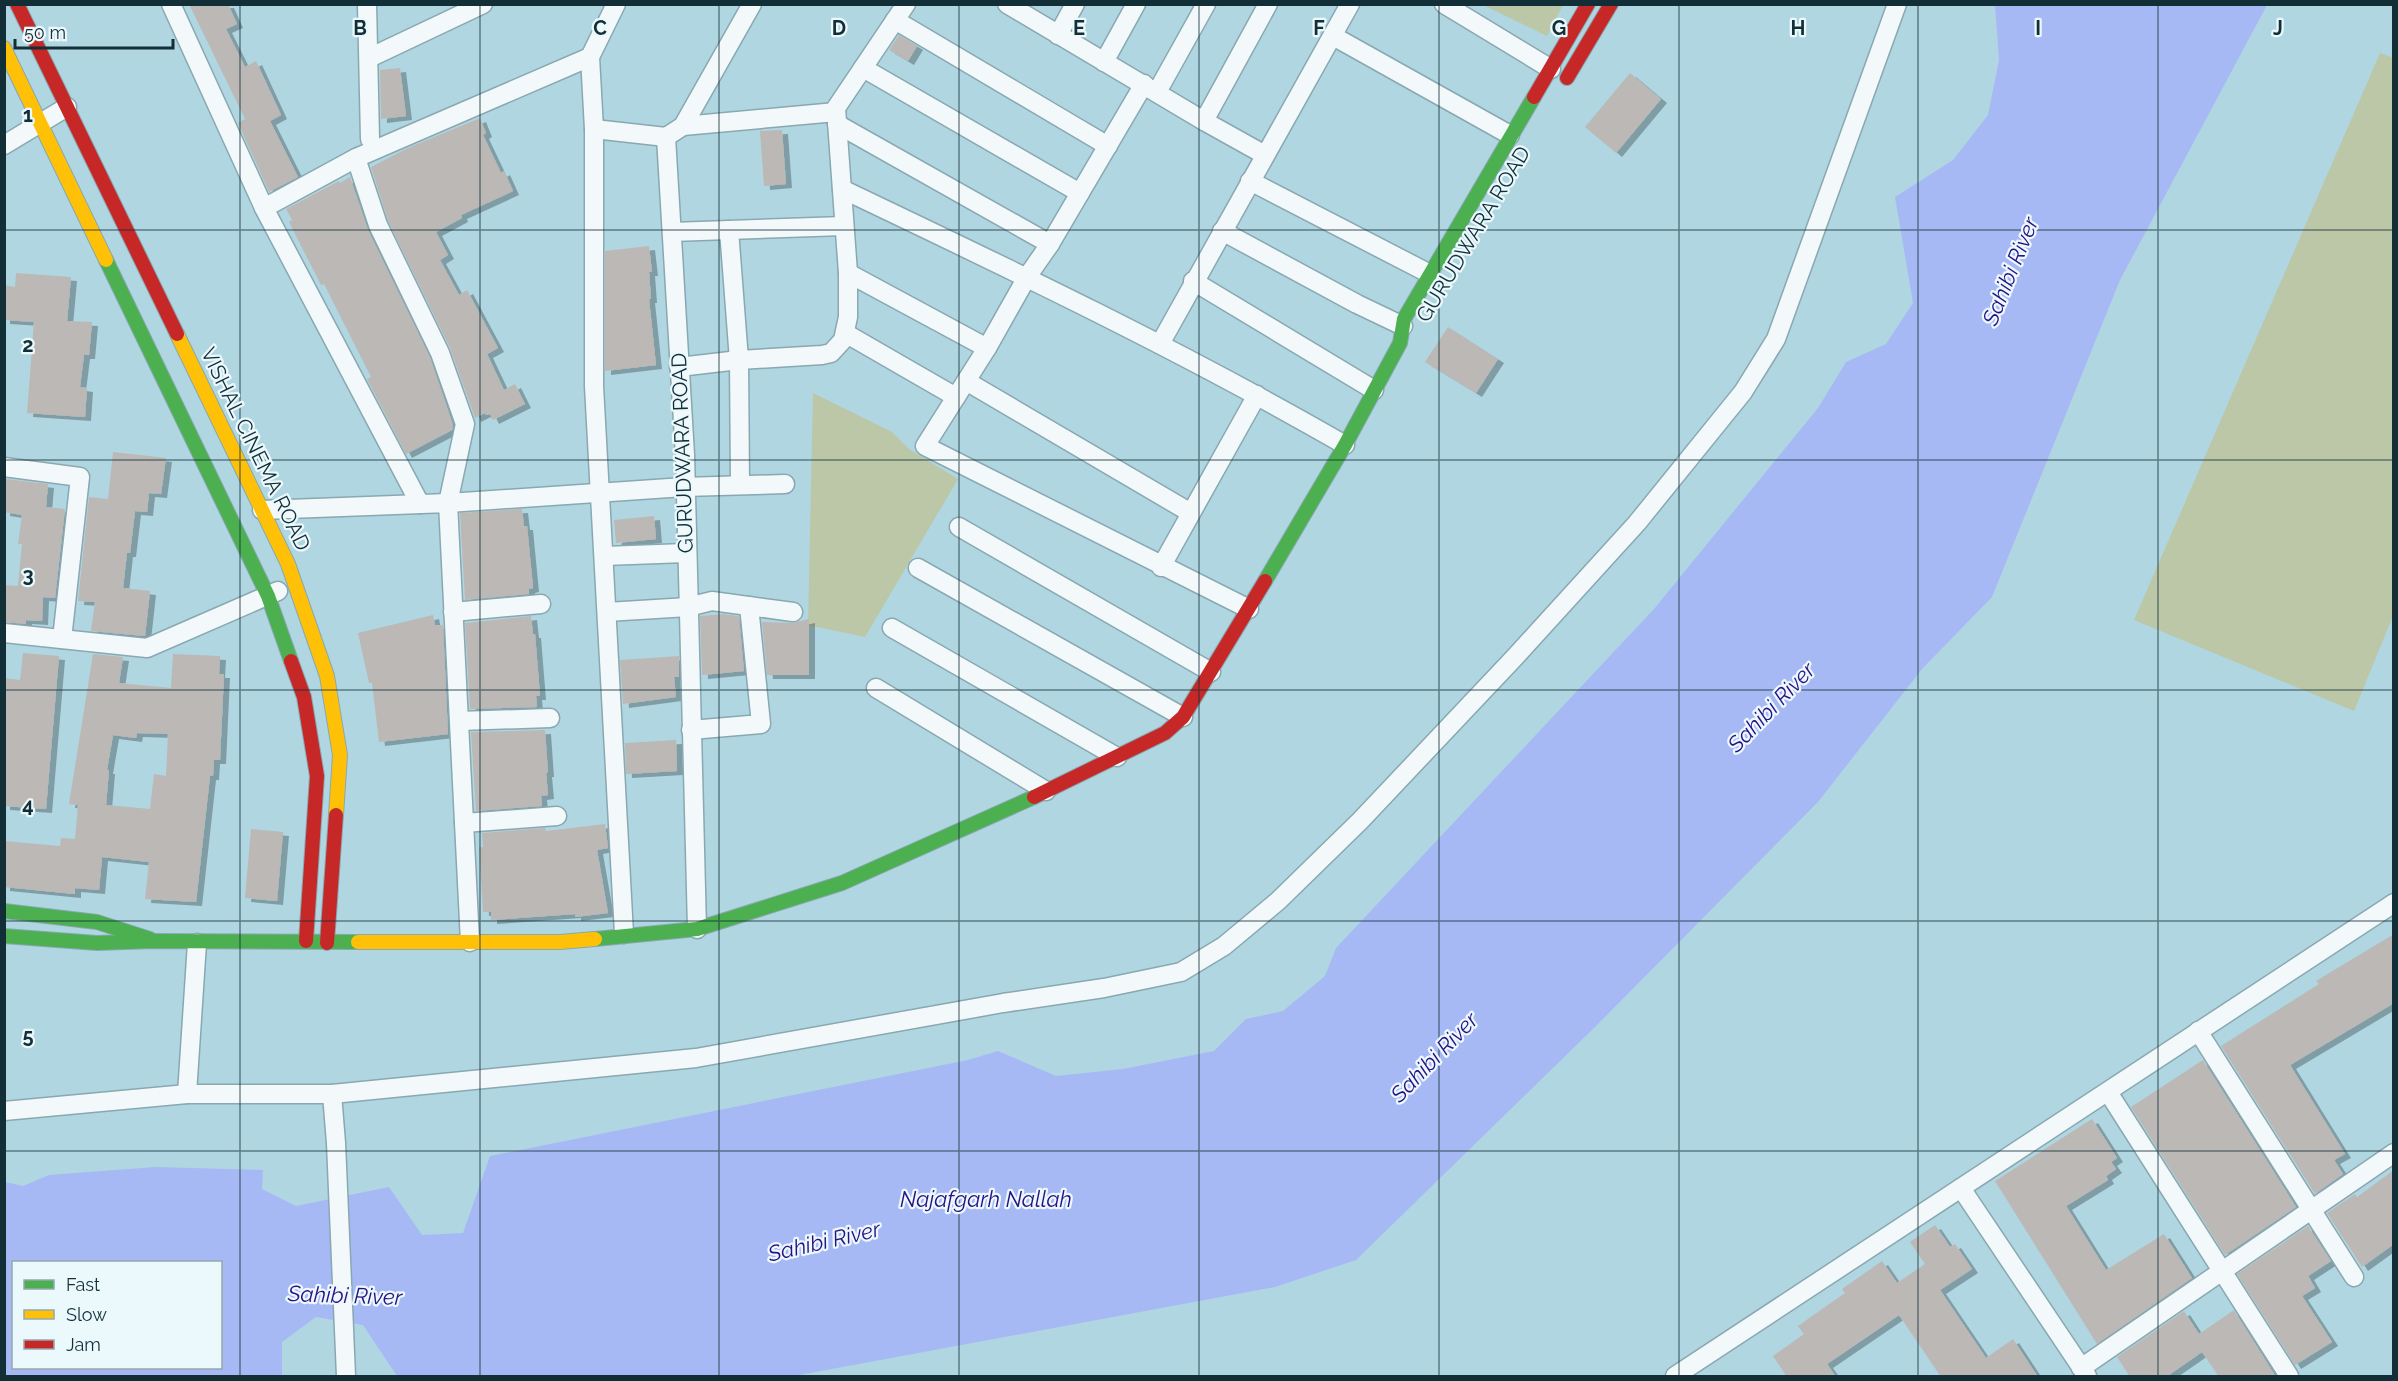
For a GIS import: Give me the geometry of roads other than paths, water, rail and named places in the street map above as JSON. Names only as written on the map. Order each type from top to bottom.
[{"type":"street","name":"VISHAL CINEMA ROAD","points":[[17,4],[288,564],[327,676],[340,755],[327,943]]},
{"type":"street","points":[[171,4],[264,208],[420,504]]},
{"type":"street","points":[[368,4],[370,139]]},
{"type":"street","points":[[369,58],[483,4]]},
{"type":"street","points":[[616,4],[590,57],[594,129],[594,386],[624,934]]},
{"type":"street","points":[[594,129],[666,137],[683,126],[752,4]]},
{"type":"street","points":[[680,367],[831,353],[843,340],[848,317],[848,273],[836,108],[906,4]]},
{"type":"street","points":[[1058,34],[1075,4]]},
{"type":"street","points":[[1104,62],[1136,4]]},
{"type":"street","points":[[1206,4],[1108,146],[1050,244],[1027,277],[987,348],[925,446],[1161,567],[1249,609]]},
{"type":"street","points":[[1204,121],[1268,4]]},
{"type":"street","points":[[1160,344],[1193,281],[1350,4]]},
{"type":"street","name":"GURUDWARA ROAD","points":[[4,936],[92,945],[123,945],[153,941],[560,942],[624,934],[697,929],[842,882],[1046,791],[1165,733],[1183,717],[1345,445],[1407,332],[1404,319],[1588,4]]},
{"type":"street","points":[[1562,85],[1611,4]]},
{"type":"street","points":[[4,1110],[187,1094],[332,1094],[696,1058],[1003,1003],[1104,988],[1181,972],[1224,946],[1278,902],[1360,821],[1515,657],[1637,523],[1743,392],[1776,339],[1897,4]]},
{"type":"street","points":[[1008,5],[1265,155]]},
{"type":"street","points":[[1448,6],[1551,69]]},
{"type":"street","points":[[895,20],[1108,146]]},
{"type":"street","points":[[1332,36],[1510,135]]},
{"type":"street","points":[[4,48],[268,596],[304,697],[317,776],[306,941]]},
{"type":"street","points":[[264,208],[356,158],[590,57]]},
{"type":"street","points":[[863,68],[1080,193]]},
{"type":"street","points":[[4,145],[67,107]]},
{"type":"street","points":[[683,126],[837,118],[1050,244]]},
{"type":"street","name":"GURUDWARA ROAD","points":[[666,137],[685,455],[684,487],[697,929]]},
{"type":"street","points":[[356,158],[378,225],[440,353],[465,423],[448,503],[470,942]]},
{"type":"street","points":[[1250,181],[1430,274]]},
{"type":"street","points":[[842,189],[1027,277],[1160,344],[1257,394],[1345,445]]},
{"type":"street","points":[[672,232],[844,226]]},
{"type":"street","points":[[729,230],[739,360],[740,485]]},
{"type":"street","points":[[1222,231],[1407,332]]},
{"type":"street","points":[[848,273],[987,348]]},
{"type":"street","points":[[1193,281],[1374,390]]},
{"type":"street","points":[[845,333],[956,397]]},
{"type":"street","points":[[966,381],[1191,513]]},
{"type":"street","points":[[1161,567],[1257,394]]},
{"type":"street","points":[[4,467],[80,477],[62,639]]},
{"type":"street","points":[[262,510],[448,503],[684,487],[785,484]]},
{"type":"street","points":[[959,527],[1211,672]]},
{"type":"street","points":[[604,556],[686,553]]},
{"type":"street","points":[[918,568],[1183,717]]},
{"type":"street","points":[[4,633],[147,648],[295,584]]},
{"type":"street","points":[[606,612],[688,607],[712,601],[793,612]]},
{"type":"street","points":[[453,612],[541,604]]},
{"type":"street","points":[[691,730],[761,724],[749,606]]},
{"type":"street","points":[[892,628],[1117,757]]},
{"type":"street","points":[[876,688],[1046,791]]},
{"type":"street","points":[[459,721],[549,718]]},
{"type":"street","points":[[464,823],[556,816]]},
{"type":"street","points":[[1676,1377],[2198,1031],[2392,908]]},
{"type":"street","points":[[4,911],[97,921],[127,928],[153,941]]},
{"type":"street","points":[[187,1094],[197,942]]},
{"type":"street","points":[[2198,1031],[2354,1277]]},
{"type":"street","points":[[2108,1092],[2289,1377]]},
{"type":"street","points":[[332,1094],[346,1377]]},
{"type":"street","points":[[1961,1188],[2084,1372],[2222,1270],[2394,1153]]},
{"type":"water","name":"Najafgarh Nallah","points":[[1995,5],[2267,5],[2120,280],[1992,597],[1922,669],[1818,802],[1594,1028],[1356,1260],[1275,1287],[794,1376],[397,1376],[363,1325],[316,1317],[282,1342],[282,1376],[5,1376],[5,1182],[23,1186],[49,1175],[155,1167],[263,1170],[262,1189],[296,1206],[389,1187],[422,1235],[463,1233],[490,1156],[968,1060],[998,1051],[1056,1076],[1123,1069],[1214,1051],[1246,1019],[1283,1011],[1325,976],[1336,948],[1654,609],[1818,408],[1846,362],[1886,344],[1913,303],[1895,197],[1953,160],[1988,115],[1999,60]]},
{"type":"water label","name":"Sahibi River","points":[[2010,271]]},
{"type":"water label","name":"Sahibi River","points":[[1771,707]]},
{"type":"water label","name":"Sahibi River","points":[[1434,1057]]},
{"type":"water label","name":"Sahibi River","points":[[824,1241]]},
{"type":"water label","name":"Sahibi River","points":[[345,1295]]}]
